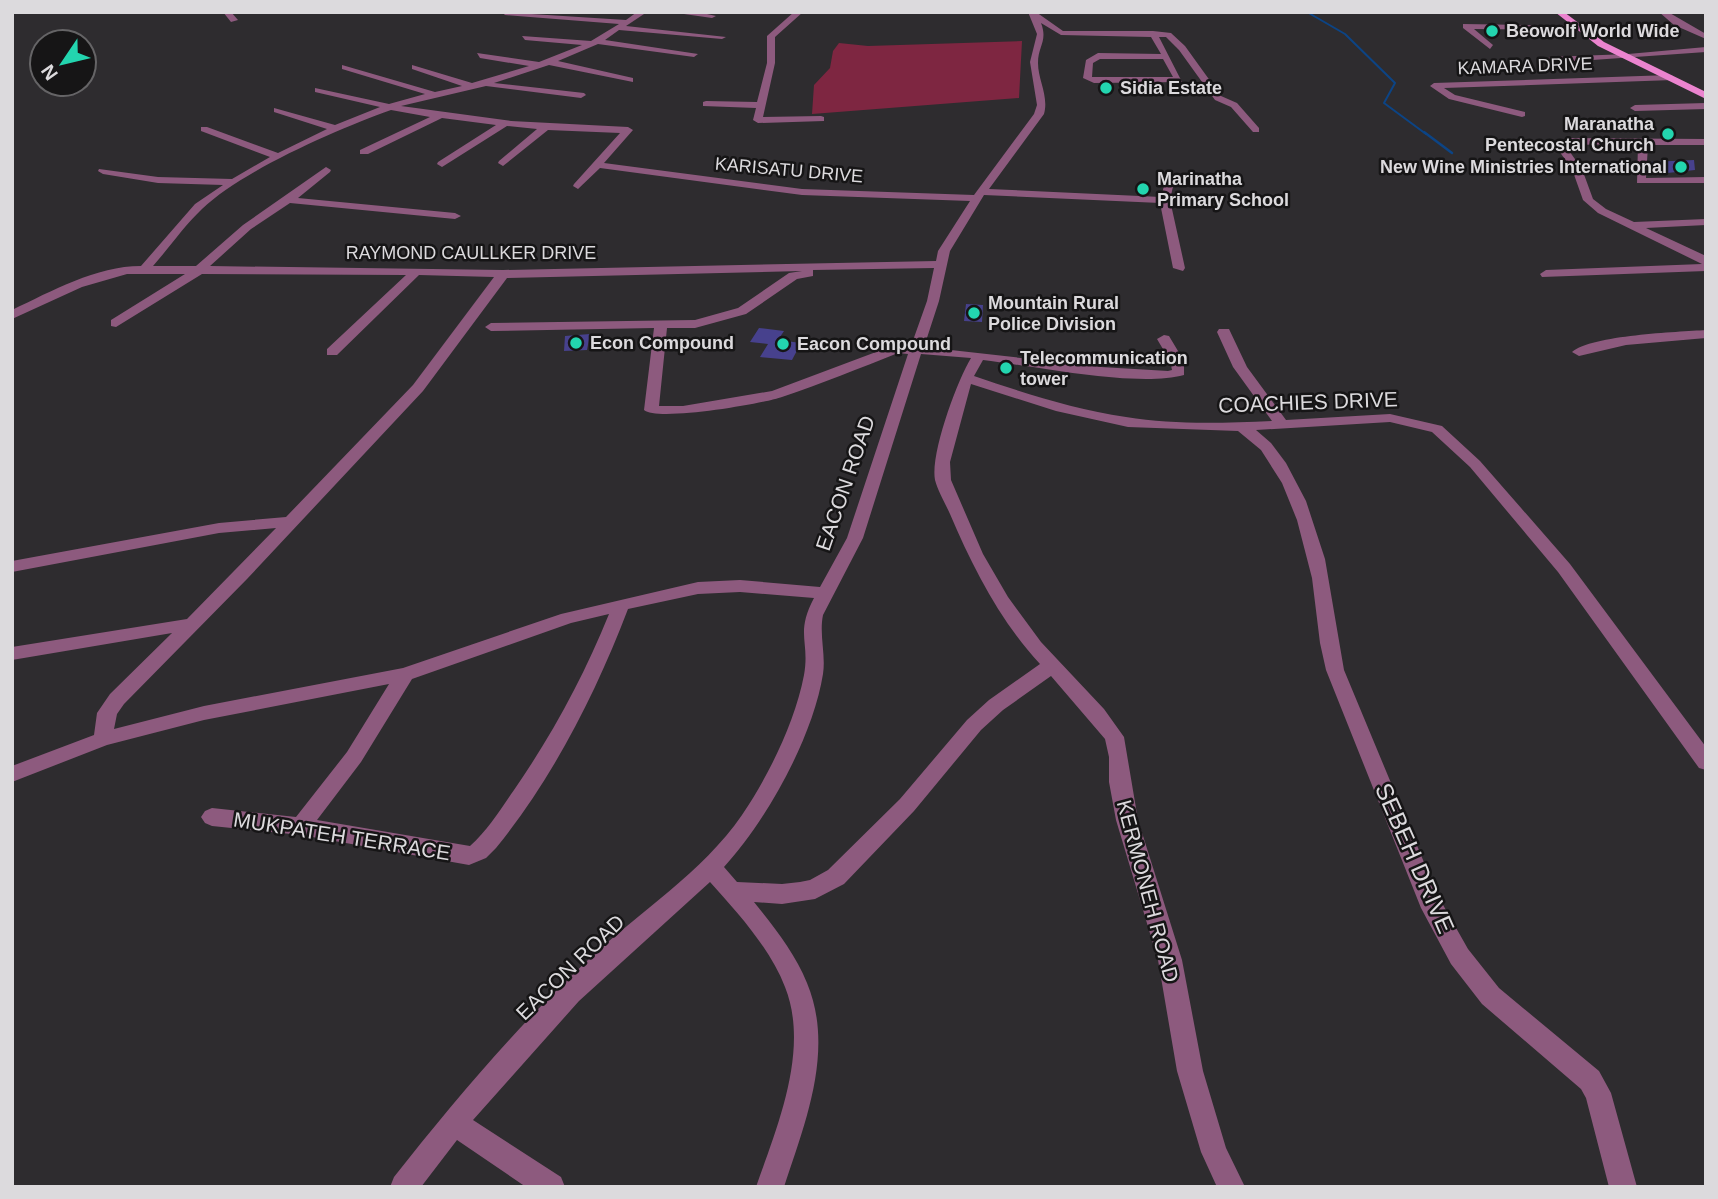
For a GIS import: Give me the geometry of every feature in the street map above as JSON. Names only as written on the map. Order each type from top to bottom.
[{"type":"main road","points":[[1559,12],[1670,78],[1704,92]]},
{"type":"main road","points":[[1567,12],[1582,28]]},
{"type":"main road","points":[[1633,57],[1704,92]]},
{"type":"street","points":[[227,12],[234,20]]},
{"type":"street","points":[[145,270],[199,206],[278,157],[335,129],[389,107],[482,84],[544,64],[595,42],[643,12]]},
{"type":"street","points":[[674,12],[712,16]]},
{"type":"street","points":[[799,12],[771,36],[771,63],[760,105],[759,121],[821,119]]},
{"type":"street","points":[[1662,12],[1676,23],[1706,37]]},
{"type":"street","points":[[505,13],[722,37]]},
{"type":"street","points":[[1034,15],[1061,33],[1153,33],[1173,38],[1218,98],[1234,105],[1256,130]]},
{"type":"street","name":"EACON ROAD","points":[[404,1187],[454,1124],[545,1019],[597,967],[711,867],[763,799],[795,727],[814,674],[811,623],[855,538],[893,416],[918,350],[944,251],[979,195],[1034,122],[1042,106],[1034,61],[1041,34],[1034,15]]},
{"type":"street","points":[[1490,47],[1466,26],[1582,28]]},
{"type":"street","points":[[1153,33],[1179,80],[1087,78],[1089,62],[1098,57],[1166,57]]},
{"type":"street","points":[[525,38],[595,42],[694,54]]},
{"type":"street","points":[[1550,60],[1706,51]]},
{"type":"street","points":[[480,55],[630,80]]},
{"type":"street","points":[[345,67],[435,94]]},
{"type":"street","points":[[415,67],[471,86]]},
{"type":"street","name":"KAMARA DRIVE","points":[[1522,114],[1452,97],[1434,86],[1670,78]]},
{"type":"street","points":[[482,84],[581,95]]},
{"type":"street","points":[[318,90],[389,107],[503,125],[628,130],[578,186]]},
{"type":"street","points":[[706,104],[760,105]]},
{"type":"street","points":[[1635,108],[1706,106]]},
{"type":"street","points":[[277,110],[335,129]]},
{"type":"street","points":[[364,152],[439,116]]},
{"type":"street","points":[[442,164],[503,125]]},
{"type":"street","points":[[503,163],[544,128]]},
{"type":"street","points":[[204,129],[278,157]]},
{"type":"street","points":[[1706,142],[1560,143],[1577,169],[1588,200],[1602,211],[1706,261]]},
{"type":"street","points":[[1643,145],[1641,181],[1706,180]]},
{"type":"street","name":"KARISATU DRIVE","points":[[599,165],[802,192],[1166,200]]},
{"type":"street","points":[[116,323],[199,270],[247,228],[326,170]]},
{"type":"street","points":[[103,171],[158,180],[234,182]]},
{"type":"street","points":[[1172,175],[1166,200],[1179,268]]},
{"type":"street","points":[[288,200],[455,216]]},
{"type":"street","points":[[1633,225],[1706,222]]},
{"type":"street","points":[[491,327],[695,324],[742,311],[799,274],[939,267]]},
{"type":"street","name":"RAYMOND CAULLKER DRIVE","points":[[12,315],[78,284],[110,273],[145,270],[503,274],[939,267]]},
{"type":"street","points":[[1546,274],[1706,267]]},
{"type":"street","points":[[332,352],[417,271]]},
{"type":"street","points":[[103,739],[107,713],[117,699],[418,388],[503,274]]},
{"type":"street","points":[[661,326],[650,410],[683,410],[744,402],[803,387],[890,350],[979,355],[1101,371],[1168,375],[1179,372],[1177,361],[1164,339]]},
{"type":"street","points":[[1224,332],[1240,367],[1280,424]]},
{"type":"street","points":[[1579,352],[1600,345],[1706,334]]},
{"type":"street","name":"KERMONEH ROAD","points":[[979,355],[966,378],[942,462],[943,480],[989,581],[1051,666],[1097,714],[1114,737],[1127,820],[1170,960],[1190,1071],[1214,1153],[1231,1187]]},
{"type":"street","name":"COACHIES DRIVE","points":[[966,378],[1094,417],[1153,425],[1240,426],[1390,418],[1437,429],[1475,464],[1564,568],[1706,762]]},
{"type":"street","name":"SEBEH DRIVE","points":[[1240,426],[1269,450],[1287,477],[1309,529],[1324,598],[1327,643],[1335,670],[1357,716],[1395,821],[1447,936],[1478,982],[1497,1002],[1590,1080],[1598,1093],[1623,1187]]},
{"type":"street","points":[[12,567],[219,528],[291,522]]},
{"type":"street","points":[[12,774],[103,739],[244,705],[405,674],[567,618],[621,605],[698,589],[740,586],[826,593]]},
{"type":"street","name":"MUKPATEH TERRACE","points":[[212,817],[300,826],[469,856],[478,852],[486,846],[553,750],[603,654],[621,605]]},
{"type":"street","points":[[12,654],[191,624]]},
{"type":"street","points":[[732,891],[782,894],[800,892],[836,877],[907,805],[974,725],[996,705],[1051,666]]},
{"type":"street","points":[[300,826],[354,757],[405,674]]},
{"type":"street","points":[[711,867],[786,965],[797,985],[802,1004],[803,1084],[770,1187]]},
{"type":"street","points":[[454,1124],[551,1187]]},
{"type":"shaded area","points":[[1022,41],[1019,98],[812,114],[814,85],[830,68],[833,51],[839,43],[868,46]]},
{"type":"building","points":[[1694,160],[1695,170],[1649,175],[1650,162]]},
{"type":"building","points":[[1635,162],[1635,175],[1603,164],[1603,163]]},
{"type":"building","name":"Mountain Rural Police Division","points":[[966,304],[983,305],[982,322],[964,321]]},
{"type":"building","name":"Eacon Compound","points":[[759,328],[784,331],[778,340],[801,343],[792,360],[760,357],[768,344],[750,342]]},
{"type":"building","name":"Econ Compound","points":[[590,334],[587,350],[564,351],[565,336]]},
{"type":"waterway","points":[[1307,12],[1345,34],[1395,83],[1384,103],[1426,134]]},
{"type":"waterway","points":[[1424,132],[1452,153]]},
{"type":"place","name":"Beowolf World Wide","points":[[1492,31]]},
{"type":"place","name":"Sidia Estate","points":[[1106,88]]},
{"type":"place","name":"Maranatha Pentecostal Church","points":[[1668,134]]},
{"type":"place","name":"New Wine Ministries International","points":[[1681,167]]},
{"type":"place","name":"Marinatha Primary School","points":[[1143,189]]},
{"type":"place","name":"Mountain Rural Police Division","points":[[974,313]]},
{"type":"place","name":"Econ Compound","points":[[576,343]]},
{"type":"place","name":"Eacon Compound","points":[[783,344]]},
{"type":"place","name":"Telecommunication tower","points":[[1006,368]]}]
